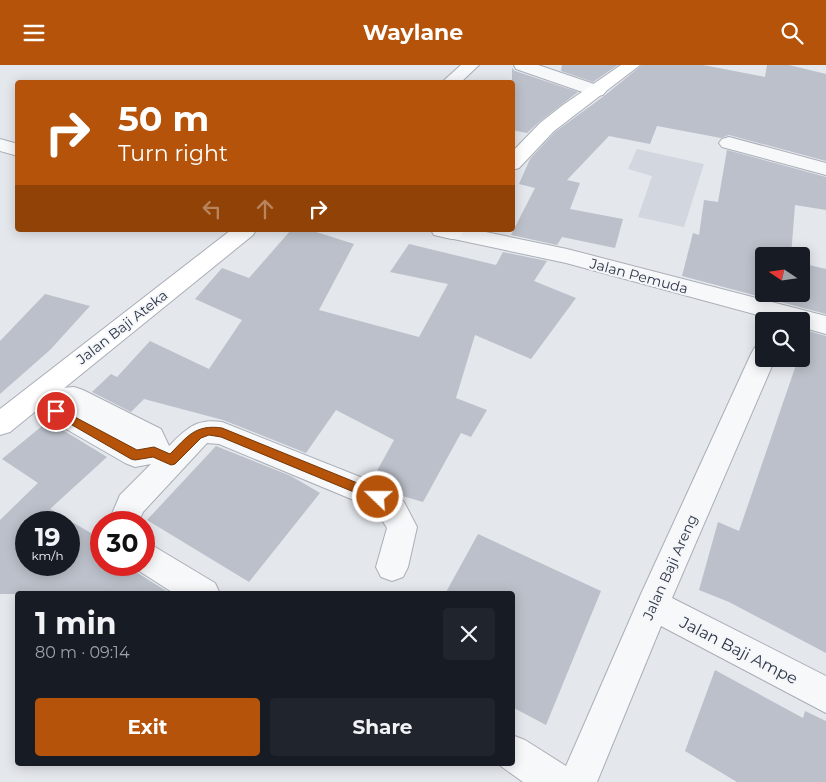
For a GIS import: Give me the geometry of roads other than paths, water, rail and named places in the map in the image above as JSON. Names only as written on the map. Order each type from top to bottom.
[{"type":"street","points":[[453,80],[471,65]]},
{"type":"street","points":[[522,65],[597,91]]},
{"type":"street","points":[[515,161],[547,127],[569,109],[632,65]]},
{"type":"street","points":[[729,143],[826,169]]},
{"type":"street","points":[[0,145],[15,149]]},
{"type":"street","name":"Jalan Baji Ateka","points":[[0,424],[50,394],[243,232]]},
{"type":"street","name":"Jalan Pemuda","points":[[454,232],[567,256],[759,312]]},
{"type":"street","name":"Jalan Pemuda","points":[[810,323],[826,325]]},
{"type":"street","name":"Jalan Baji Areng","points":[[578,782],[653,605],[758,367]]},
{"type":"street","points":[[50,394],[56,411],[135,455],[163,456]]},
{"type":"street","points":[[128,511],[163,456],[197,435],[209,431],[222,433],[378,497],[393,511],[402,527],[392,567]]},
{"type":"street","points":[[155,564],[199,591]]},
{"type":"street","name":"Jalan Baji Ampe","points":[[653,605],[826,695]]},
{"type":"street","points":[[515,755],[557,782]]}]
